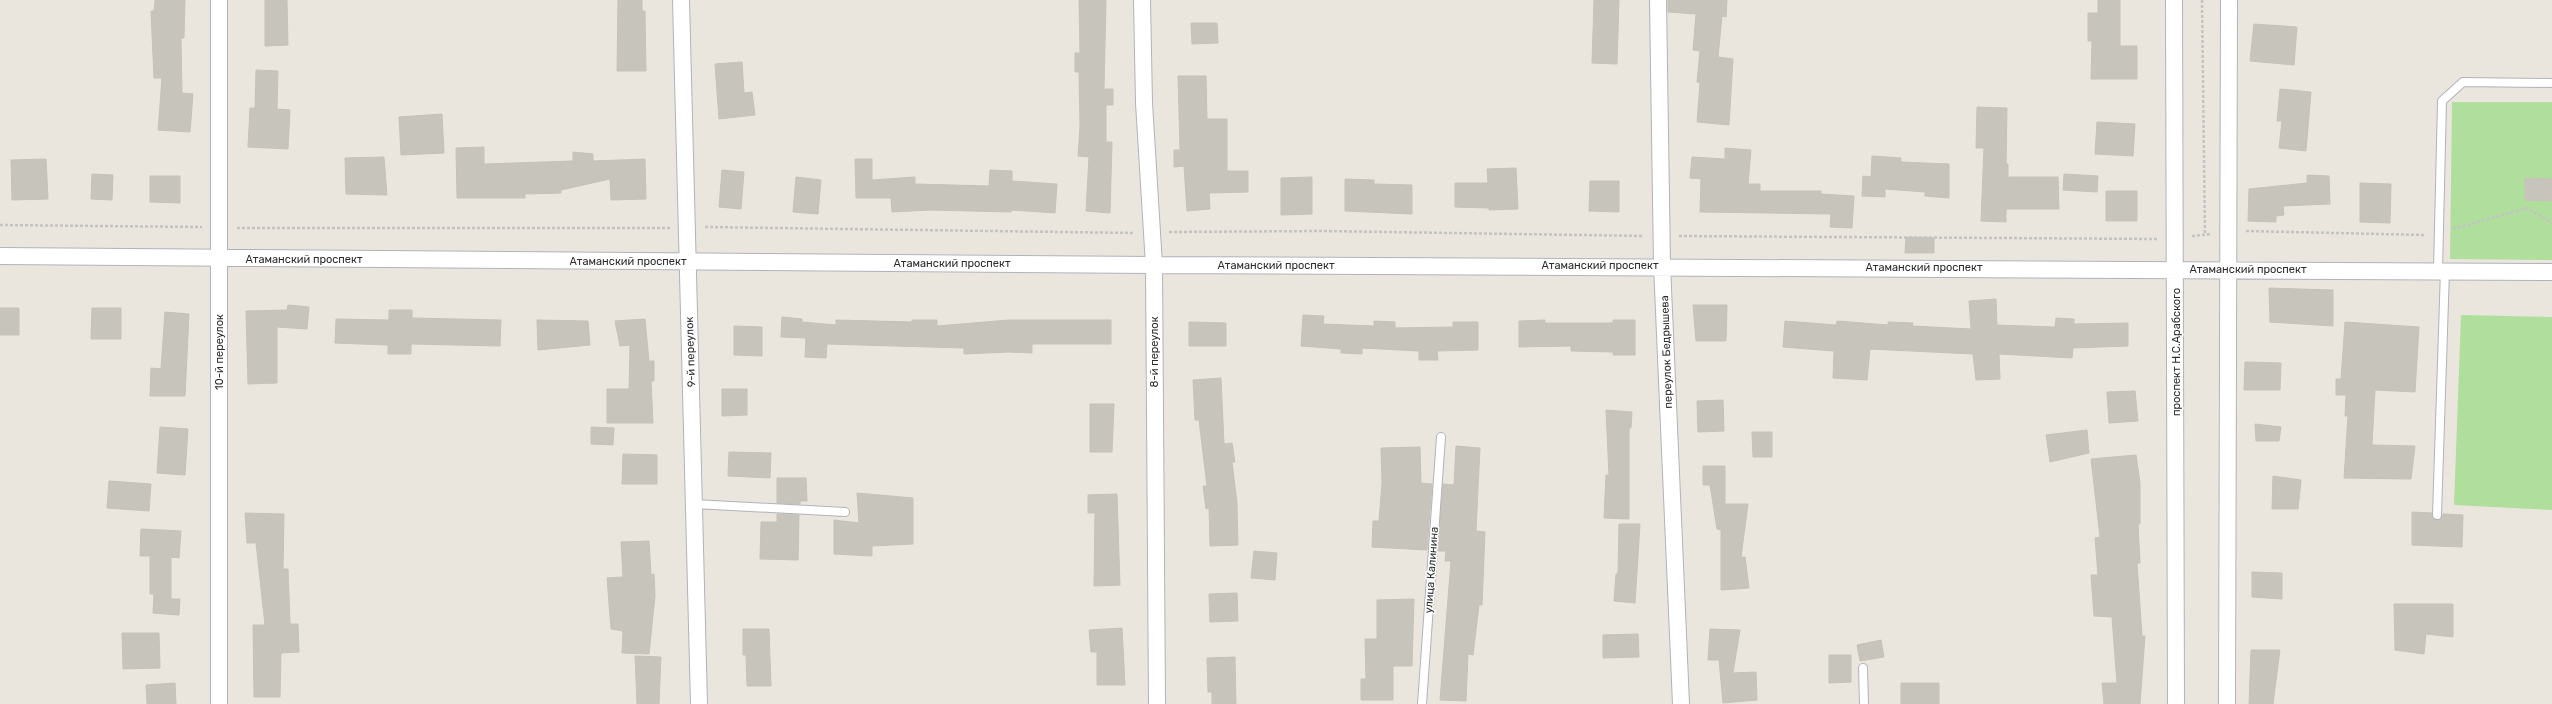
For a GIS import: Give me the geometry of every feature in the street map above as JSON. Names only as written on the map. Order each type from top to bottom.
[{"type":"street","name":"10-й переулок","points":[[219,0],[219,704]]},
{"type":"street","name":"9-й переулок","points":[[681,0],[699,704]]},
{"type":"street","name":"8-й переулок","points":[[1142,0],[1144,103],[1154,265],[1156,704]]},
{"type":"street","name":"переулок Бедрышева","points":[[1658,0],[1662,266],[1681,704]]},
{"type":"street","name":"проспект Н.С.Арабского","points":[[2174,0],[2176,238],[2176,704]]},
{"type":"street","points":[[2227,704],[2229,0]]},
{"type":"street","name":"Атаманский проспект","points":[[0,256],[1154,265],[2228,268],[2552,272]]},
{"type":"lane","points":[[2437,515],[2442,270],[2439,232],[2442,101],[2463,82],[2552,83]]},
{"type":"lane","name":"улица Калинина","points":[[1422,704],[1440,437]]},
{"type":"lane","points":[[694,504],[845,512]]},
{"type":"lane","points":[[1863,668],[1864,704]]},
{"type":"path","points":[[2202,0],[2205,234]]},
{"type":"path","points":[[0,225],[218,228],[713,227],[1020,233],[1323,231],[1662,236],[2176,238],[2228,232],[2422,236],[2527,208],[2552,223]]},
{"type":"green space","points":[[2452,102],[2552,102],[2552,260],[2450,259]]},
{"type":"green space","points":[[2461,315],[2552,317],[2552,510],[2454,505]]},
{"type":"building","points":[[155,0],[185,0],[184,38],[181,38],[182,93],[193,94],[190,132],[158,130],[162,78],[154,78],[151,11],[154,11]]},
{"type":"building","points":[[265,0],[287,0],[288,45],[265,46]]},
{"type":"building","points":[[618,0],[642,0],[642,11],[645,11],[646,71],[617,71]]},
{"type":"building","points":[[1079,0],[1106,0],[1104,89],[1113,89],[1113,105],[1106,105],[1106,142],[1112,142],[1110,213],[1086,211],[1089,157],[1078,156],[1080,126],[1079,72],[1075,72],[1075,53],[1080,53]]},
{"type":"building","points":[[1594,0],[1619,0],[1617,64],[1592,63]]},
{"type":"building","points":[[1668,0],[1727,0],[1726,17],[1722,16],[1718,57],[1733,59],[1729,125],[1697,122],[1700,83],[1697,82],[1700,51],[1693,50],[1696,14],[1668,12]]},
{"type":"building","points":[[2098,0],[2120,0],[2120,46],[2137,46],[2137,79],[2091,79],[2092,41],[2088,41],[2088,13],[2098,13]]},
{"type":"building","points":[[1191,23],[1217,23],[1218,43],[1192,44]]},
{"type":"building","points":[[2254,24],[2297,27],[2294,65],[2250,61]]},
{"type":"building","points":[[742,62],[744,93],[752,92],[755,115],[719,119],[715,64]]},
{"type":"building","points":[[256,70],[278,71],[277,109],[290,110],[288,149],[248,147],[250,108],[255,108]]},
{"type":"building","points":[[1178,76],[1206,76],[1207,119],[1227,119],[1227,171],[1248,171],[1248,192],[1209,193],[1210,209],[1187,211],[1184,166],[1174,167],[1174,150],[1180,150]]},
{"type":"building","points":[[2280,89],[2311,92],[2306,151],[2279,148],[2282,121],[2277,121]]},
{"type":"building","points":[[1977,107],[2007,108],[2006,164],[2008,164],[2008,177],[2058,177],[2059,209],[2006,209],[2006,222],[1981,221],[1984,148],[1976,148]]},
{"type":"building","points":[[442,114],[444,153],[401,155],[399,117]]},
{"type":"building","points":[[2097,122],[2135,124],[2133,156],[2095,154]]},
{"type":"building","points":[[484,147],[484,164],[573,161],[573,152],[593,154],[593,161],[645,159],[646,199],[611,200],[610,179],[561,190],[561,193],[525,194],[525,198],[457,198],[456,148]]},
{"type":"building","points":[[1725,148],[1751,150],[1748,184],[1760,184],[1760,191],[1821,191],[1821,194],[1854,196],[1852,228],[1830,227],[1831,214],[1700,212],[1701,179],[1690,178],[1692,157],[1725,159]]},
{"type":"building","points":[[1872,156],[1901,158],[1901,162],[1949,164],[1949,198],[1925,196],[1925,192],[1885,189],[1885,197],[1862,196],[1863,176],[1871,177]]},
{"type":"building","points":[[384,157],[387,195],[346,194],[345,158]]},
{"type":"building","points":[[46,159],[48,199],[12,200],[11,160]]},
{"type":"building","points":[[855,159],[872,159],[872,180],[915,177],[915,184],[989,186],[990,170],[1012,171],[1012,181],[1057,184],[1055,213],[1011,210],[1011,212],[930,210],[892,212],[891,198],[856,198]]},
{"type":"building","points":[[1516,168],[1518,209],[1489,210],[1489,208],[1455,207],[1455,183],[1488,183],[1487,169]]},
{"type":"building","points":[[722,170],[744,172],[741,209],[719,207]]},
{"type":"building","points":[[92,174],[113,175],[112,200],[91,199]]},
{"type":"building","points":[[2064,174],[2098,176],[2097,192],[2063,190]]},
{"type":"building","points":[[2307,175],[2329,176],[2330,204],[2283,206],[2284,215],[2276,216],[2276,222],[2248,221],[2249,189],[2307,183]]},
{"type":"building","points":[[150,176],[180,176],[180,203],[150,202]]},
{"type":"building","points":[[796,177],[821,180],[818,214],[793,212]]},
{"type":"building","points":[[1312,177],[1312,214],[1281,215],[1281,178]]},
{"type":"building","points":[[2525,178],[2552,179],[2552,201],[2525,200]]},
{"type":"building","points":[[1345,179],[1374,180],[1374,184],[1412,185],[1412,214],[1345,211]]},
{"type":"building","points":[[1590,181],[1619,181],[1619,212],[1589,211]]},
{"type":"building","points":[[2360,183],[2391,184],[2390,223],[2360,222]]},
{"type":"building","points":[[2106,191],[2137,191],[2137,221],[2106,221]]},
{"type":"building","points":[[1906,237],[1934,238],[1934,253],[1905,253]]},
{"type":"building","points":[[2269,288],[2333,290],[2333,326],[2270,322]]},
{"type":"building","points":[[1996,299],[1997,325],[2055,327],[2056,318],[2074,319],[2074,324],[2128,323],[2128,346],[2073,348],[2072,358],[1999,354],[2000,379],[1976,380],[1973,354],[1870,349],[1867,380],[1833,378],[1834,351],[1783,347],[1785,321],[1836,325],[1837,321],[1888,325],[1888,322],[1913,323],[1912,326],[1971,329],[1969,301]]},
{"type":"building","points":[[288,305],[309,307],[307,329],[277,327],[277,383],[248,384],[246,311],[287,310]]},
{"type":"building","points":[[1693,305],[1727,305],[1726,341],[1696,341]]},
{"type":"building","points":[[0,308],[19,308],[19,335],[0,335]]},
{"type":"building","points":[[92,308],[121,308],[121,339],[91,339]]},
{"type":"building","points":[[389,310],[412,310],[412,318],[501,320],[500,346],[411,344],[411,354],[388,354],[388,345],[335,343],[336,319],[389,320]]},
{"type":"building","points":[[165,312],[189,314],[185,396],[150,396],[151,368],[161,369]]},
{"type":"building","points":[[1303,315],[1324,316],[1323,324],[1374,326],[1374,321],[1395,322],[1395,328],[1453,327],[1453,322],[1478,322],[1478,350],[1437,351],[1438,360],[1419,360],[1419,351],[1362,348],[1362,354],[1341,353],[1341,349],[1301,346]]},
{"type":"building","points":[[782,317],[802,319],[802,322],[836,325],[836,320],[912,322],[912,320],[937,320],[937,326],[1009,320],[1111,320],[1111,344],[1032,344],[1032,353],[1009,352],[964,354],[964,348],[827,344],[826,358],[805,357],[806,338],[781,337]]},
{"type":"building","points":[[645,319],[649,361],[654,361],[654,381],[651,381],[653,423],[607,423],[607,389],[629,389],[630,345],[620,346],[615,321]]},
{"type":"building","points":[[537,320],[588,321],[590,345],[538,350]]},
{"type":"building","points":[[1545,320],[1545,323],[1613,323],[1613,320],[1635,320],[1635,355],[1613,355],[1613,352],[1571,351],[1571,346],[1519,347],[1519,321]]},
{"type":"building","points":[[1189,322],[1226,323],[1226,346],[1189,346]]},
{"type":"building","points":[[2345,322],[2419,327],[2415,392],[2375,390],[2372,445],[2415,446],[2411,479],[2344,478],[2348,416],[2345,416],[2346,395],[2336,395],[2336,379],[2341,379]]},
{"type":"building","points":[[734,326],[762,327],[762,356],[734,355]]},
{"type":"building","points":[[2245,362],[2281,363],[2280,390],[2244,390]]},
{"type":"building","points":[[1221,378],[1224,444],[1232,443],[1235,462],[1232,462],[1237,503],[1238,545],[1210,546],[1209,508],[1206,509],[1203,486],[1207,486],[1199,420],[1195,420],[1193,380]]},
{"type":"building","points":[[722,389],[747,389],[747,415],[722,416]]},
{"type":"building","points":[[2135,391],[2138,421],[2109,423],[2107,392]]},
{"type":"building","points":[[1723,400],[1724,431],[1698,432],[1697,401]]},
{"type":"building","points":[[1090,404],[1114,404],[1112,452],[1090,452]]},
{"type":"building","points":[[1606,410],[1632,412],[1631,428],[1629,428],[1629,519],[1604,518],[1606,475],[1609,475]]},
{"type":"building","points":[[2255,424],[2281,427],[2279,441],[2256,441]]},
{"type":"building","points":[[160,427],[188,429],[185,475],[157,473]]},
{"type":"building","points":[[591,427],[614,428],[613,445],[591,444]]},
{"type":"building","points":[[2087,430],[2089,453],[2050,462],[2046,435]]},
{"type":"building","points":[[1752,432],[1772,432],[1772,457],[1753,457]]},
{"type":"building","points":[[1456,446],[1480,448],[1476,531],[1485,532],[1482,605],[1479,605],[1473,655],[1468,654],[1466,701],[1440,700],[1451,561],[1445,561],[1446,551],[1438,551],[1443,484],[1454,485]]},
{"type":"building","points":[[1420,447],[1421,483],[1432,484],[1427,550],[1372,547],[1373,521],[1379,521],[1382,483],[1381,448]]},
{"type":"building","points":[[729,452],[771,453],[770,478],[728,476]]},
{"type":"building","points":[[623,454],[657,455],[657,484],[622,484]]},
{"type":"building","points":[[2136,455],[2140,483],[2140,524],[2138,524],[2140,563],[2137,563],[2142,636],[2145,636],[2140,704],[2104,704],[2102,683],[2117,683],[2112,617],[2094,616],[2091,575],[2098,575],[2095,538],[2100,537],[2091,459]]},
{"type":"building","points":[[1703,466],[1725,466],[1725,504],[1748,504],[1741,557],[1745,557],[1749,588],[1721,590],[1721,530],[1717,529],[1710,485],[1703,485]]},
{"type":"building","points":[[2273,476],[2301,480],[2298,509],[2272,509]]},
{"type":"building","points":[[777,478],[806,478],[807,501],[800,501],[800,504],[777,503]]},
{"type":"building","points":[[109,481],[151,484],[149,511],[107,508]]},
{"type":"building","points":[[857,493],[913,498],[913,544],[872,546],[872,556],[834,554],[834,520],[859,523]]},
{"type":"building","points":[[1117,494],[1120,585],[1094,586],[1095,513],[1088,513],[1088,495]]},
{"type":"building","points":[[2412,512],[2432,513],[2432,518],[2436,520],[2441,518],[2443,514],[2463,515],[2462,547],[2412,545]]},
{"type":"building","points":[[245,513],[284,514],[283,569],[288,569],[290,624],[298,624],[299,652],[281,653],[280,697],[254,697],[253,625],[265,625],[256,543],[247,543]]},
{"type":"building","points":[[777,514],[799,515],[798,560],[760,559],[761,522],[777,522]]},
{"type":"building","points":[[1619,524],[1640,524],[1635,603],[1614,601],[1616,574],[1618,574]]},
{"type":"building","points":[[141,529],[181,531],[179,558],[171,557],[171,599],[180,599],[179,615],[153,613],[154,594],[150,594],[150,556],[140,556]]},
{"type":"building","points":[[649,541],[651,575],[654,574],[655,596],[649,654],[622,653],[623,631],[611,629],[607,578],[623,577],[621,542]]},
{"type":"building","points":[[1254,551],[1277,553],[1275,580],[1251,578]]},
{"type":"building","points":[[2252,572],[2282,573],[2282,599],[2252,597]]},
{"type":"building","points":[[1237,593],[1238,621],[1210,622],[1209,594]]},
{"type":"building","points":[[1414,599],[1412,666],[1393,666],[1393,700],[1361,700],[1361,679],[1366,679],[1365,639],[1377,639],[1377,600]]},
{"type":"building","points":[[2394,604],[2453,604],[2453,637],[2426,634],[2424,654],[2395,650]]},
{"type":"building","points":[[1122,628],[1125,685],[1097,685],[1097,652],[1091,652],[1089,630]]},
{"type":"building","points":[[743,629],[769,629],[771,686],[747,686],[746,655],[743,655]]},
{"type":"building","points":[[1710,629],[1740,630],[1733,673],[1756,672],[1757,700],[1723,703],[1719,660],[1708,660]]},
{"type":"building","points":[[122,633],[159,633],[160,668],[123,669]]},
{"type":"building","points":[[1638,634],[1639,657],[1603,658],[1603,635]]},
{"type":"building","points":[[1881,640],[1884,657],[1860,661],[1857,645]]},
{"type":"building","points":[[2251,650],[2280,650],[2273,704],[2249,704]]},
{"type":"building","points":[[1829,655],[1851,655],[1851,682],[1829,683]]},
{"type":"building","points":[[635,656],[661,657],[659,704],[637,704]]},
{"type":"building","points":[[1235,657],[1236,704],[1212,704],[1212,692],[1208,692],[1207,658]]},
{"type":"building","points":[[175,683],[176,704],[147,704],[146,685]]},
{"type":"building","points":[[1901,683],[1939,683],[1939,704],[1901,704]]}]
